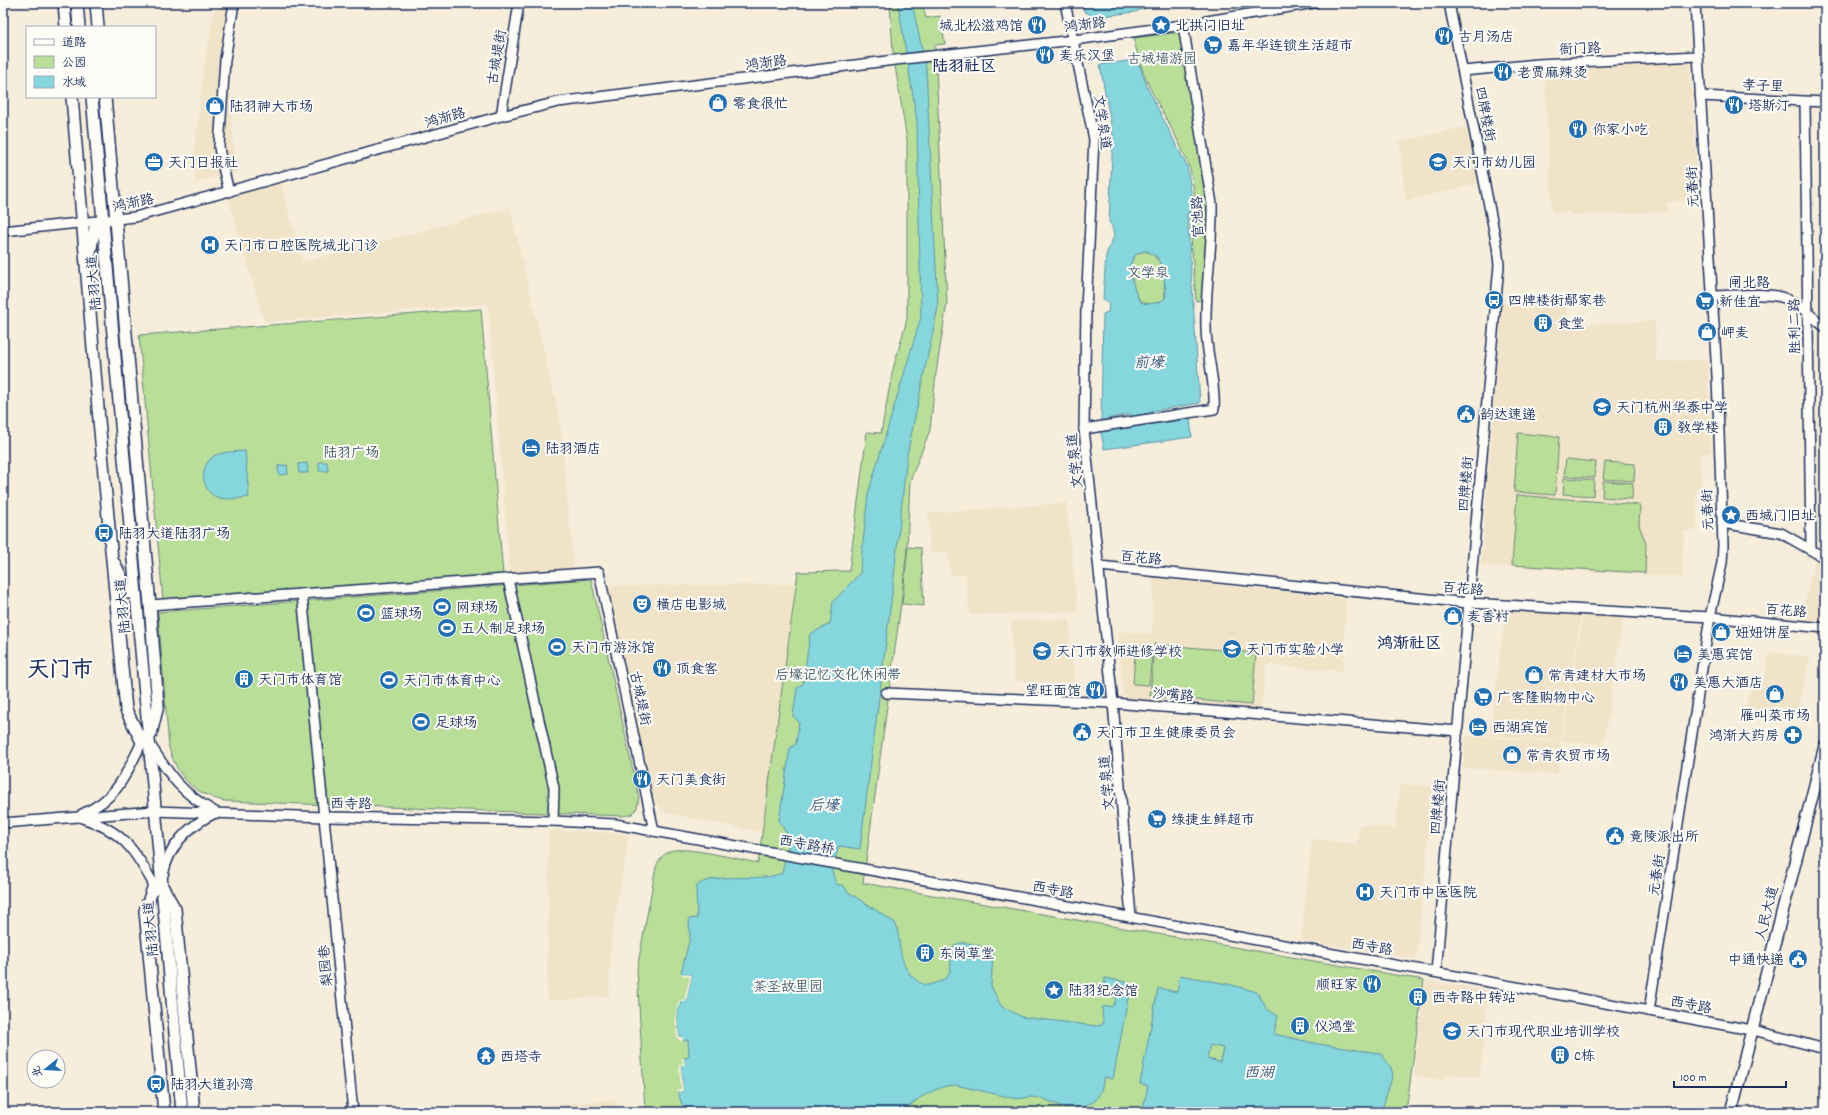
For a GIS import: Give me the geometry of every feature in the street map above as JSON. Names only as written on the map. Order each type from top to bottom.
[{"type":"main road","points":[[64,3],[66,26]]},
{"type":"main road","points":[[77,3],[79,26]]},
{"type":"main road","points":[[84,3],[86,26]]},
{"type":"main road","points":[[96,3],[98,26]]},
{"type":"main road","points":[[72,98],[111,554],[126,710],[145,742]]},
{"type":"main road","name":"陆羽大道","points":[[85,98],[100,222],[128,508],[151,812],[182,1112]]},
{"type":"main road","name":"陆羽大道","points":[[92,98],[128,593],[145,742]]},
{"type":"main road","points":[[104,98],[140,484],[158,705],[145,742]]},
{"type":"main road","points":[[87,266],[100,222]]},
{"type":"main road","points":[[100,222],[119,251]]},
{"type":"main road","points":[[128,508],[140,484]]},
{"type":"main road","points":[[111,554],[128,593]]},
{"type":"main road","name":"人民大道","points":[[1737,1112],[1754,1030],[1825,746]]},
{"type":"main road","name":"人民大道","points":[[1731,1112],[1825,764]]},
{"type":"main road","points":[[164,1112],[145,911],[158,885],[175,909],[194,1112]]},
{"type":"main road","name":"陆羽大道","points":[[158,885],[175,1112]]},
{"type":"street","points":[[229,192],[220,159],[219,147],[224,60],[234,3]]},
{"type":"street","name":"古城堤街","points":[[501,116],[520,3]]},
{"type":"street","name":"文学泉道","points":[[1065,3],[1094,139],[1086,309],[1084,429],[1100,566],[1131,917]]},
{"type":"street","name":"鸿渐路","points":[[3,231],[84,224],[134,217],[501,116],[558,102],[901,59],[1074,40],[1183,25],[1314,3]]},
{"type":"street","name":"四牌楼街","points":[[1436,972],[1499,265],[1497,246],[1450,3]]},
{"type":"street","name":"元春街","points":[[1649,1011],[1710,617],[1722,563],[1717,376],[1695,3]]},
{"type":"street","name":"官池路","points":[[1084,429],[1214,409],[1214,394],[1207,347],[1206,327],[1213,229],[1212,204],[1183,25]]},
{"type":"street","name":"衙门路","points":[[1463,71],[1538,64],[1698,56]]},
{"type":"street","name":"孝子里","points":[[1700,96],[1825,102]]},
{"type":"street","name":"胜利二路","points":[[1805,102],[1811,549]]},
{"type":"street","name":"闸北路","points":[[1712,296],[1760,295],[1781,297],[1808,313],[1825,327]]},
{"type":"street","points":[[1722,524],[1781,533],[1825,558]]},
{"type":"street","name":"百花路","points":[[1100,566],[1469,603],[1710,617],[1825,628]]},
{"type":"street","name":"古城堤街","points":[[508,579],[599,572],[654,831]]},
{"type":"street","points":[[150,605],[508,579],[554,784],[553,821]]},
{"type":"street","name":"梨园巷","points":[[302,594],[353,1112]]},
{"type":"street","name":"沙嘴路","points":[[886,693],[1113,703],[1458,731]]},
{"type":"street","points":[[76,816],[97,807],[109,798],[127,774],[145,742],[176,783],[188,794],[216,813]]},
{"type":"street","name":"西寺路","points":[[3,823],[76,816],[151,812],[216,813],[325,817],[553,821],[615,824],[697,839]]},
{"type":"street","points":[[158,885],[164,866],[176,842],[199,821],[216,813]]},
{"type":"street","points":[[76,816],[100,824],[126,841],[158,885]]},
{"type":"street","name":"西寺路桥","points":[[697,839],[913,877]]},
{"type":"street","name":"西寺路","points":[[913,877],[1754,1030],[1825,1049]]},
{"type":"shaded area","name":"陆羽神大市场","points":[[216,3],[238,3],[228,63],[234,149],[240,172],[195,182],[194,151],[204,64]]},
{"type":"shaded area","points":[[1690,60],[1698,201],[1667,202],[1667,212],[1570,215],[1570,212],[1552,213],[1544,67]]},
{"type":"shaded area","name":"天门市幼儿园","points":[[1468,126],[1479,183],[1406,201],[1399,142]]},
{"type":"shaded area","points":[[280,181],[303,262],[510,208],[560,419],[574,570],[510,574],[488,304],[264,322],[228,196]]},
{"type":"shaded area","name":"天门杭州华泰中学","points":[[1567,301],[1568,325],[1655,321],[1656,361],[1707,360],[1711,452],[1700,453],[1701,488],[1696,489],[1697,530],[1684,531],[1682,577],[1481,565],[1502,303]]},
{"type":"shaded area","points":[[1066,503],[1078,611],[970,615],[965,574],[950,575],[947,551],[930,553],[928,513]]},
{"type":"shaded area","points":[[1816,555],[1825,561],[1825,622],[1800,620]]},
{"type":"shaded area","name":"天门市实验小学","points":[[1153,578],[1346,599],[1343,671],[1266,665],[1261,710],[1123,699],[1118,631],[1152,634]]},
{"type":"shaded area","points":[[796,584],[762,832],[666,813],[653,799],[607,586]]},
{"type":"shaded area","name":"常青建材大市场","points":[[1506,610],[1581,614],[1561,741],[1489,736]]},
{"type":"shaded area","points":[[1583,613],[1624,615],[1603,745],[1562,741]]},
{"type":"shaded area","name":"天门市教师进修学校","points":[[1069,619],[1074,684],[1014,681],[1011,621]]},
{"type":"shaded area","name":"雁叫菜市场","points":[[1770,652],[1810,657],[1795,722],[1745,711],[1753,675],[1764,677]]},
{"type":"shaded area","name":"常青农贸市场","points":[[1466,736],[1561,742],[1558,774],[1463,768]]},
{"type":"shaded area","name":"天门市中医医院","points":[[1400,784],[1434,787],[1416,959],[1301,940],[1312,839],[1357,844],[1359,825],[1395,828]]},
{"type":"shaded area","points":[[549,830],[629,835],[611,940],[609,996],[547,1001]]},
{"type":"shaded area","name":"天门市现代职业培训学校","points":[[1426,981],[1488,990],[1480,1078],[1446,1073],[1445,1081],[1413,1075]]},
{"type":"shaded area","points":[[617,1100],[616,1112],[448,1112]]},
{"type":"green space","name":"茶圣故里园","points":[[890,3],[922,3],[926,18],[940,16],[945,44],[935,45],[947,303],[936,373],[930,430],[910,481],[907,548],[901,604],[863,883],[1424,980],[1406,1112],[645,1112],[637,969],[656,867],[665,854],[670,851],[677,850],[699,851],[758,863],[798,572],[849,571],[867,432],[881,433],[893,369],[907,319],[907,140],[893,53]]},
{"type":"green space","name":"古城墙游园","points":[[1181,32],[1210,208],[1202,300],[1196,301],[1189,213],[1196,208],[1191,174],[1181,147],[1143,72],[1134,38]]},
{"type":"green space","name":"文学泉","points":[[1144,251],[1152,253],[1162,265],[1164,273],[1165,298],[1160,302],[1153,304],[1146,304],[1141,301],[1137,296],[1132,282],[1131,262],[1136,254]]},
{"type":"green space","name":"陆羽广场","points":[[481,309],[503,575],[163,600],[139,335]]},
{"type":"green space","points":[[1518,433],[1559,437],[1555,495],[1514,492]]},
{"type":"green space","points":[[1566,459],[1596,462],[1595,478],[1564,476]]},
{"type":"green space","points":[[1605,462],[1635,464],[1634,481],[1603,479]]},
{"type":"green space","points":[[1564,478],[1594,480],[1593,496],[1563,494]]},
{"type":"green space","points":[[1603,481],[1633,483],[1632,499],[1602,497]]},
{"type":"green space","points":[[1517,495],[1640,505],[1639,525],[1646,544],[1645,573],[1512,565]]},
{"type":"green space","points":[[908,547],[921,548],[924,606],[902,604]]},
{"type":"green space","name":"天门市体育中心","points":[[591,579],[639,798],[637,808],[632,814],[623,816],[224,801],[213,798],[195,789],[182,776],[173,759],[169,748],[158,612]]},
{"type":"green space","points":[[1154,644],[1256,653],[1252,705],[1150,696]]},
{"type":"green space","points":[[1135,653],[1152,654],[1149,685],[1133,684]]},
{"type":"water","name":"后壕","points":[[898,3],[912,3],[926,68],[938,307],[907,455],[892,594],[860,849],[839,846],[832,871],[836,884],[844,886],[848,892],[894,922],[897,928],[903,961],[909,973],[925,985],[941,981],[946,978],[949,974],[951,954],[956,944],[965,943],[976,945],[986,948],[993,953],[991,986],[1001,1006],[1022,1017],[1097,1026],[1102,1025],[1103,1022],[1102,1007],[1113,1006],[1116,1000],[1112,993],[1103,991],[1105,978],[1131,983],[1113,1079],[1104,1077],[1101,1091],[1095,1101],[1082,1107],[1066,1108],[1041,1098],[1030,1097],[1017,1099],[956,1085],[946,1086],[935,1090],[921,1097],[901,1112],[684,1112],[678,1091],[683,1091],[681,1065],[685,1064],[684,1058],[689,1057],[688,1040],[683,1041],[682,1037],[679,1037],[677,1016],[681,1001],[686,1002],[692,975],[681,973],[690,938],[689,919],[697,918],[696,887],[709,880],[766,877],[782,873],[790,839],[779,821],[790,748],[796,744],[799,722],[793,716],[797,688],[803,684],[810,634],[830,624],[833,602],[860,573],[868,494],[921,317],[917,121]]},
{"type":"water","points":[[1082,3],[1157,3],[1135,12],[1094,17],[1084,11]]},
{"type":"water","name":"前壕","points":[[1127,61],[1139,64],[1148,89],[1187,166],[1194,208],[1187,213],[1200,403],[1152,411],[1154,424],[1190,419],[1192,437],[1104,449],[1101,432],[1132,427],[1131,414],[1101,420],[1103,314],[1108,312],[1109,303],[1103,299],[1106,255],[1114,236],[1112,226],[1109,222],[1113,135],[1100,65]],"holes":[[[1145,251],[1158,258],[1162,265],[1166,292],[1165,298],[1157,303],[1143,303],[1136,294],[1131,269],[1132,260],[1140,252]]]},
{"type":"water","points":[[245,451],[249,497],[227,499],[214,495],[209,491],[204,479],[204,473],[209,461],[214,456],[221,453]]},
{"type":"water","points":[[319,462],[327,462],[328,471],[319,471]]},
{"type":"water","points":[[307,463],[308,473],[299,473],[298,464]]},
{"type":"water","points":[[287,465],[288,474],[279,475],[278,466]]},
{"type":"water","name":"西湖","points":[[1180,975],[1232,985],[1257,992],[1267,1009],[1278,1016],[1274,1034],[1318,1044],[1378,1053],[1382,1055],[1390,1066],[1393,1074],[1383,1106],[1378,1112],[1142,1112],[1148,1086],[1140,1084],[1158,988],[1177,992]],"holes":[[[1210,1045],[1223,1048],[1220,1062],[1207,1059]]]},
{"type":"pier","points":[[681,973],[692,975],[686,1002],[680,1001],[677,1016],[679,1037],[683,1037],[683,1041],[677,1038],[675,1016],[679,1000],[684,1000],[690,977],[681,975]]},
{"type":"pier","points":[[682,1058],[684,1058],[685,1065],[681,1065],[683,1091],[678,1092],[677,1090],[681,1089],[679,1065],[683,1063]]},
{"type":"place","name":"城北松滋鸡馆","points":[[1037,25]]},
{"type":"place","name":"北拱门旧址","points":[[1161,25]]},
{"type":"place","name":"古月汤店","points":[[1444,36]]},
{"type":"place","name":"嘉年华连锁生活超市","points":[[1213,45]]},
{"type":"place","name":"麦乐汉堡","points":[[1045,55]]},
{"type":"place","name":"老贾麻辣烫","points":[[1503,72]]},
{"type":"place","name":"零食很忙","points":[[718,103]]},
{"type":"place","name":"塔斯汀","points":[[1734,105]]},
{"type":"place","name":"陆羽神大市场","points":[[215,106]]},
{"type":"place","name":"你家小吃","points":[[1578,129]]},
{"type":"place","name":"天门日报社","points":[[154,162]]},
{"type":"place","name":"天门市幼儿园","points":[[1438,162]]},
{"type":"place","name":"天门市口腔医院城北门诊","points":[[210,245]]},
{"type":"place","name":"四牌楼街鄢家巷","points":[[1494,300]]},
{"type":"place","name":"新佳宜","points":[[1705,301]]},
{"type":"place","name":"食堂","points":[[1543,323]]},
{"type":"place","name":"岬麦","points":[[1707,332]]},
{"type":"place","name":"天门杭州华泰中学","points":[[1602,407]]},
{"type":"place","name":"韵达速递","points":[[1466,414]]},
{"type":"place","name":"教学楼","points":[[1663,427]]},
{"type":"place","name":"陆羽酒店","points":[[531,448]]},
{"type":"place","name":"西城门旧址","points":[[1731,515]]},
{"type":"place","name":"陆羽大道陆羽广场","points":[[104,533]]},
{"type":"place","name":"横店电影城","points":[[642,604]]},
{"type":"place","name":"网球场","points":[[442,607]]},
{"type":"place","name":"篮球场","points":[[366,613]]},
{"type":"place","name":"麦香村","points":[[1453,616]]},
{"type":"place","name":"五人制足球场","points":[[447,628]]},
{"type":"place","name":"妞妞饼屋","points":[[1721,632]]},
{"type":"place","name":"天门市游泳馆","points":[[557,647]]},
{"type":"place","name":"天门市实验小学","points":[[1232,649]]},
{"type":"place","name":"天门市教师进修学校","points":[[1042,651]]},
{"type":"place","name":"美惠宾馆","points":[[1683,654]]},
{"type":"place","name":"顶食客","points":[[662,668]]},
{"type":"place","name":"常青建材大市场","points":[[1534,675]]},
{"type":"place","name":"天门市体育馆","points":[[244,679]]},
{"type":"place","name":"天门市体育中心","points":[[389,680]]},
{"type":"place","name":"美惠大酒店","points":[[1679,682]]},
{"type":"place","name":"望旺面馆","points":[[1095,690]]},
{"type":"place","name":"雁叫菜市场","points":[[1775,694]]},
{"type":"place","name":"广客隆购物中心","points":[[1483,697]]},
{"type":"place","name":"足球场","points":[[421,722]]},
{"type":"place","name":"西湖宾馆","points":[[1478,727]]},
{"type":"place","name":"天门市卫生健康委员会","points":[[1082,732]]},
{"type":"place","name":"鸿渐大药房","points":[[1793,735]]},
{"type":"place","name":"常青农贸市场","points":[[1512,755]]},
{"type":"place","name":"天门美食街","points":[[642,779]]},
{"type":"place","name":"绿捷生鲜超市","points":[[1157,819]]},
{"type":"place","name":"竟陵派出所","points":[[1615,836]]},
{"type":"place","name":"天门市中医医院","points":[[1365,892]]},
{"type":"place","name":"东岗草堂","points":[[925,953]]},
{"type":"place","name":"中通快递","points":[[1798,959]]},
{"type":"place","name":"顺旺家","points":[[1372,984]]},
{"type":"place","name":"陆羽纪念馆","points":[[1054,990]]},
{"type":"place","name":"西寺路中转站","points":[[1418,997]]},
{"type":"place","name":"仪鸿堂","points":[[1300,1026]]},
{"type":"place","name":"天门市现代职业培训学校","points":[[1452,1031]]},
{"type":"place","name":"C栋","points":[[1560,1055]]},
{"type":"place","name":"西塔寺","points":[[486,1056]]},
{"type":"place","name":"陆羽大道孙湾","points":[[156,1084]]},
{"type":"district","name":"陆羽社区","points":[[964,65]]},
{"type":"district","name":"鸿渐社区","points":[[1409,642]]},
{"type":"district","name":"天门市","points":[[60,668]]},
{"type":"park label","name":"后壕记忆文化休闲带","points":[[838,674]]}]
